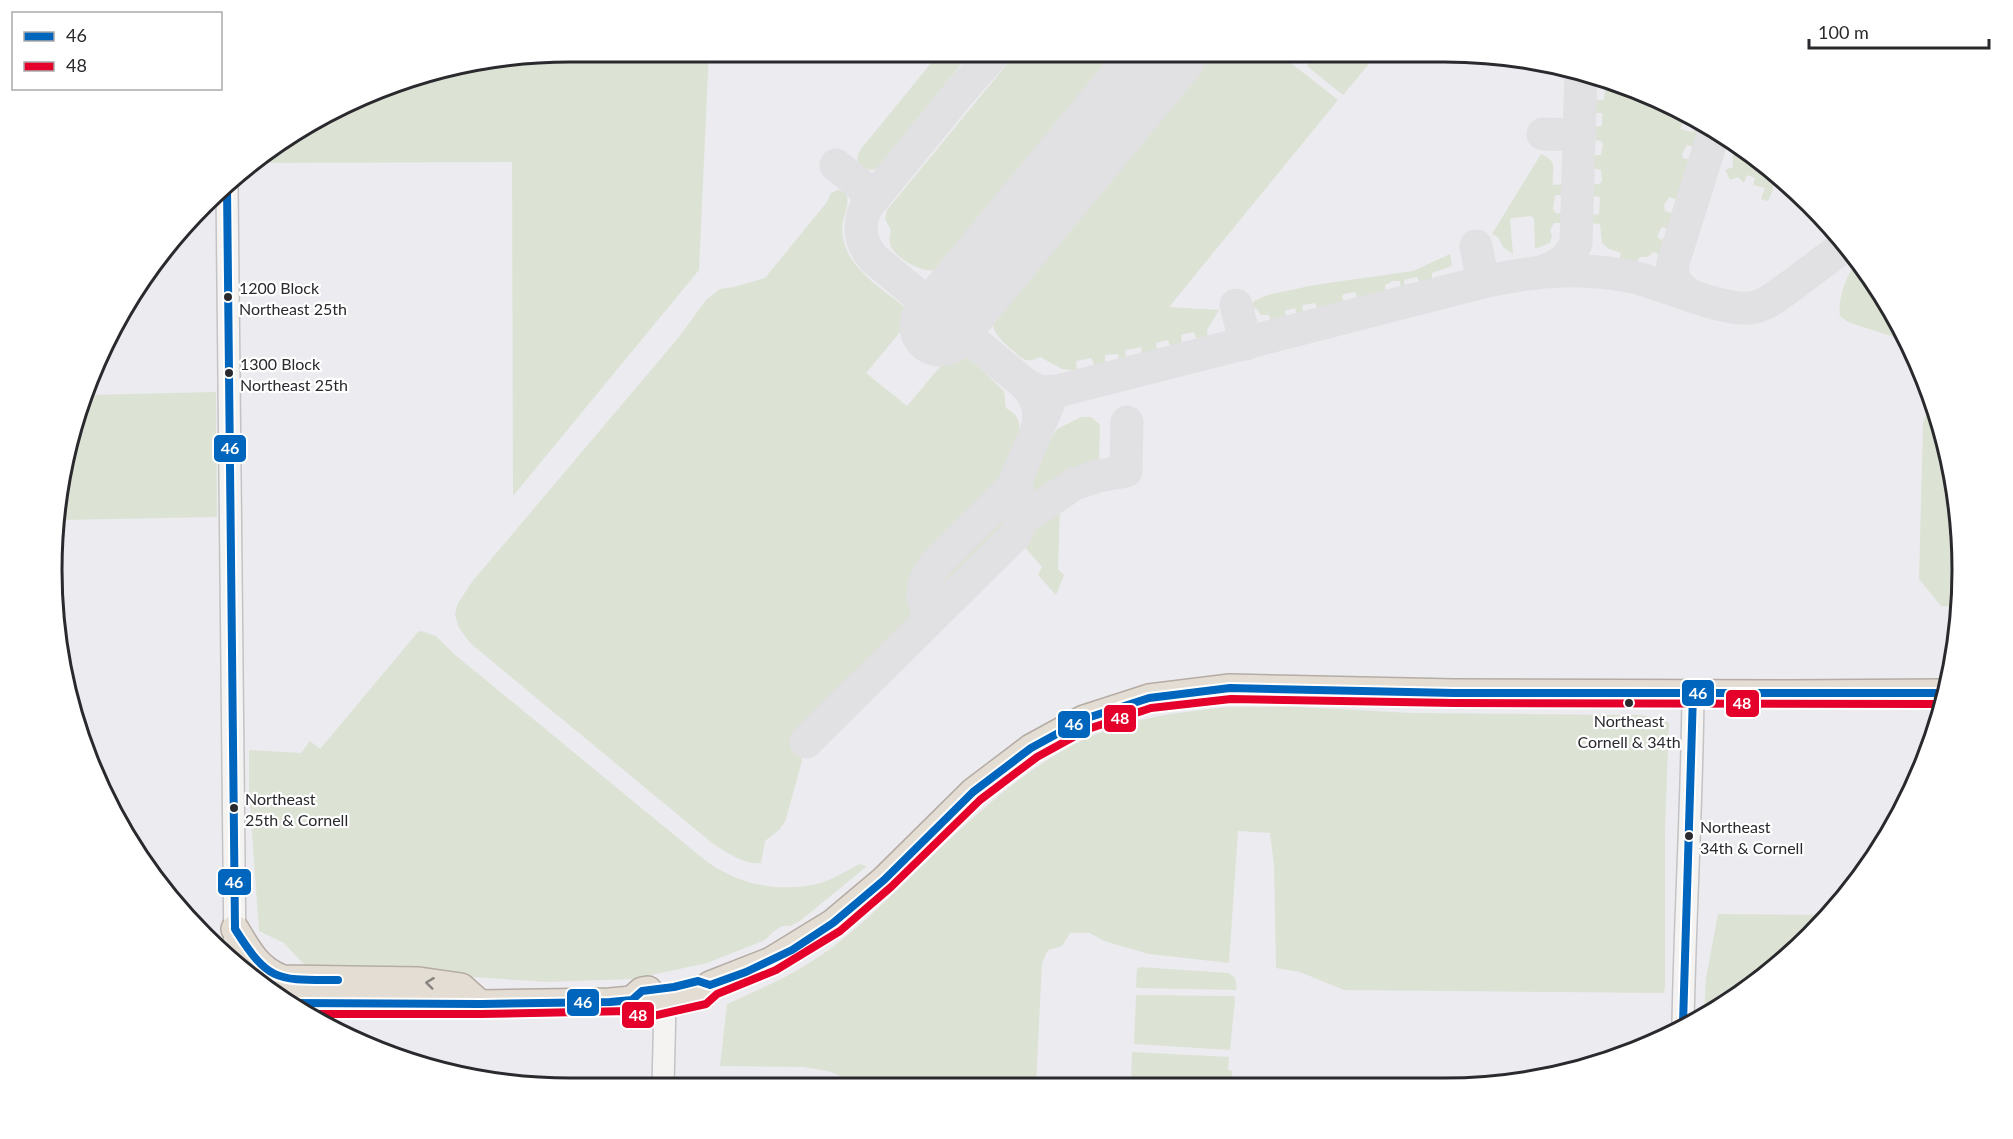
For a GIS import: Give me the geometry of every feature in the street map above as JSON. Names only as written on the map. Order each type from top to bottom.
[{"type":"highway","points":[[632,1000],[644,1008],[703,994],[710,985],[771,961],[833,923],[884,880],[973,792],[1030,748],[1084,719],[1159,696],[1230,688],[1454,693],[1936,693]]},
{"type":"highway","points":[[235,928],[255,962],[271,975],[283,979],[418,981],[461,987],[481,1004]]},
{"type":"highway","points":[[305,1003],[610,1002],[632,1000],[642,991],[699,981],[710,985]]},
{"type":"main road","points":[[227,195],[235,951]]},
{"type":"main road","points":[[1683,1017],[1693,694]]},
{"type":"main road","points":[[663,1078],[665,1004]]},
{"type":"shaded area","points":[[708,62],[699,270],[513,496],[512,162],[264,163],[315,130],[375,100],[406,88],[470,71],[536,63]]},
{"type":"shaded area","points":[[932,62],[963,62],[878,167],[873,170],[864,169],[860,165],[858,155]]},
{"type":"shaded area","points":[[1009,62],[1123,62],[964,247],[950,251],[938,269],[918,268],[892,249],[891,230],[885,219],[887,210]]},
{"type":"shaded area","points":[[1193,62],[1290,62],[1338,100],[1169,307],[1219,310],[1207,330],[1208,338],[1197,341],[1194,332],[1181,335],[1182,345],[1171,348],[1168,340],[1156,343],[1157,350],[1142,354],[1141,347],[1125,350],[1126,358],[1119,359],[1118,354],[1105,355],[1105,364],[1094,366],[1092,358],[1076,361],[1077,371],[1062,369],[1040,357],[1026,360],[1002,340],[992,325],[996,308],[1008,303],[1010,281]]},
{"type":"shaded area","points":[[1310,62],[1371,62],[1343,95],[1307,66]]},
{"type":"shaded area","points":[[1605,87],[1638,100],[1683,122],[1680,129],[1699,131],[1694,147],[1687,145],[1682,154],[1683,158],[1691,160],[1678,200],[1669,197],[1664,205],[1665,211],[1673,214],[1669,229],[1662,227],[1657,236],[1665,240],[1660,254],[1653,252],[1648,257],[1640,257],[1636,263],[1619,261],[1621,253],[1609,249],[1602,243],[1600,224],[1591,223],[1591,215],[1599,214],[1600,197],[1592,196],[1592,184],[1599,184],[1602,181],[1601,170],[1592,168],[1593,155],[1601,155],[1603,144],[1601,141],[1594,140],[1594,127],[1602,126],[1602,113],[1594,113],[1594,100],[1604,100]]},
{"type":"shaded area","points":[[1733,152],[1772,183],[1773,188],[1768,201],[1761,199],[1765,188],[1753,185],[1755,178],[1747,175],[1744,183],[1738,177],[1730,180],[1725,170],[1733,167]]},
{"type":"shaded area","points":[[1541,154],[1553,164],[1553,185],[1564,184],[1564,195],[1555,195],[1553,209],[1556,213],[1564,214],[1563,223],[1554,223],[1550,230],[1552,235],[1550,243],[1535,249],[1534,218],[1530,216],[1510,219],[1513,254],[1503,247],[1498,237],[1492,234]]},
{"type":"shaded area","points":[[838,190],[846,193],[847,198],[842,230],[849,255],[865,275],[906,308],[909,314],[906,325],[866,373],[907,406],[949,356],[961,354],[977,365],[1004,391],[1006,408],[1015,415],[1019,424],[1020,444],[1015,465],[1002,490],[925,564],[918,578],[914,613],[911,620],[834,692],[808,721],[799,737],[802,761],[785,822],[765,841],[761,863],[755,863],[735,857],[712,843],[470,643],[459,628],[455,615],[457,605],[471,583],[679,337],[706,300],[720,289],[765,278],[827,202],[831,193]]},
{"type":"shaded area","points":[[1450,254],[1452,266],[1432,273],[1432,281],[1420,284],[1417,277],[1404,280],[1405,288],[1401,289],[1400,281],[1393,281],[1385,285],[1386,293],[1358,300],[1355,292],[1344,294],[1342,296],[1344,304],[1319,310],[1315,303],[1303,305],[1302,314],[1297,316],[1295,308],[1285,311],[1286,319],[1271,322],[1269,315],[1261,315],[1257,309],[1251,308],[1254,301],[1268,295],[1314,285],[1413,271]]},
{"type":"shaded area","points":[[1853,268],[1866,287],[1895,337],[1848,322],[1840,316],[1840,302]]},
{"type":"shaded area","points":[[216,392],[217,517],[64,520],[71,470],[92,395]]},
{"type":"shaded area","points":[[1927,412],[1942,470],[1947,503],[1952,570],[1950,606],[1941,606],[1919,579],[1923,423]]},
{"type":"shaded area","points":[[1081,417],[1091,417],[1100,425],[1099,466],[1069,476],[1032,502],[1028,502],[1025,482],[1037,453],[1057,429]]},
{"type":"shaded area","points":[[1063,503],[1060,507],[1058,569],[1064,575],[1056,595],[1038,575],[1042,567],[1024,546],[1027,533],[1037,520]]},
{"type":"shaded area","points":[[1006,504],[1009,517],[1005,529],[931,602],[931,586],[938,571]]},
{"type":"shaded area","points":[[421,631],[436,636],[454,654],[711,865],[722,871],[756,884],[793,887],[823,882],[859,864],[867,866],[800,921],[790,926],[782,926],[765,940],[707,963],[633,979],[547,982],[425,974],[312,973],[284,943],[259,931],[249,791],[249,750],[301,753],[310,741],[320,749]]},
{"type":"shaded area","points":[[1229,707],[1300,707],[1411,713],[1639,715],[1664,719],[1669,723],[1665,829],[1665,988],[1663,993],[1344,990],[1300,972],[1276,968],[1274,865],[1270,833],[1238,831],[1229,963],[1149,954],[1104,941],[1090,933],[1070,933],[1062,946],[1048,950],[1042,963],[1036,1078],[845,1078],[828,1071],[802,1067],[720,1066],[727,1004],[798,970],[840,941],[869,917],[1003,792],[1050,758],[1093,735],[1150,718]]},
{"type":"shaded area","points":[[1718,914],[1815,915],[1803,929],[1753,973],[1705,1005],[1706,978]]},
{"type":"shaded area","points":[[1140,967],[1228,973],[1235,980],[1236,990],[1138,988],[1136,987],[1137,969]]},
{"type":"shaded area","points":[[1136,996],[1234,996],[1230,1050],[1134,1044]]},
{"type":"shaded area","points":[[1132,1052],[1229,1057],[1228,1070],[1232,1071],[1232,1078],[1131,1078]]},
{"type":"taxiway","points":[[986,62],[867,206],[862,220],[861,233],[865,246],[873,258],[1026,385],[1037,404],[1038,425]]},
{"type":"taxiway","points":[[1544,271],[1563,261],[1576,243],[1581,81]]},
{"type":"taxiway","points":[[1543,134],[1580,135]]},
{"type":"taxiway","points":[[1689,294],[1676,282],[1673,263],[1712,139]]},
{"type":"taxiway","points":[[836,165],[853,178],[866,193],[867,206]]},
{"type":"taxiway","points":[[1476,246],[1483,282]]},
{"type":"taxiway","points":[[1026,385],[1042,392],[1058,391],[1483,282],[1541,272],[1579,271],[1618,274],[1730,307],[1756,307],[1766,303],[1839,250]]},
{"type":"taxiway","points":[[1236,305],[1246,344]]},
{"type":"taxiway","points":[[930,617],[923,599],[928,574],[939,560],[1012,488],[1048,405]]},
{"type":"taxiway","points":[[1020,521],[1074,484],[1098,476],[1126,471],[1127,422]]},
{"type":"taxiway","points":[[806,742],[1015,535],[1019,521],[1018,477]]},
{"type":"runway","points":[[940,326],[1158,62]]},
{"type":"transit line","name":"46","points":[[227,195],[235,929],[257,960],[276,975],[301,980],[338,980]]},
{"type":"transit line","name":"46","points":[[305,1003],[610,1002],[632,1000],[642,991],[698,981],[710,985],[746,972],[792,950],[833,923],[884,880],[973,792],[1031,748],[1084,719],[1149,698],[1230,688],[1454,693],[1936,693]]},
{"type":"transit line","name":"46","points":[[1683,1017],[1693,694]]},
{"type":"transit line","name":"48","points":[[324,1014],[629,1011],[644,1018],[706,1004],[717,994],[776,970],[840,931],[891,887],[980,800],[1037,757],[1088,729],[1151,708],[1231,699],[1454,703],[1933,704]]},
{"type":"place","name":"1200 Block Northeast 25th","points":[[228,297]]},
{"type":"place","name":"1300 Block Northeast 25th","points":[[229,373]]},
{"type":"place","name":"Northeast Cornell & 34th","points":[[1629,703]]},
{"type":"place","name":"Northeast 25th & Cornell","points":[[234,808]]},
{"type":"place","name":"Northeast 34th & Cornell","points":[[1689,836]]}]
